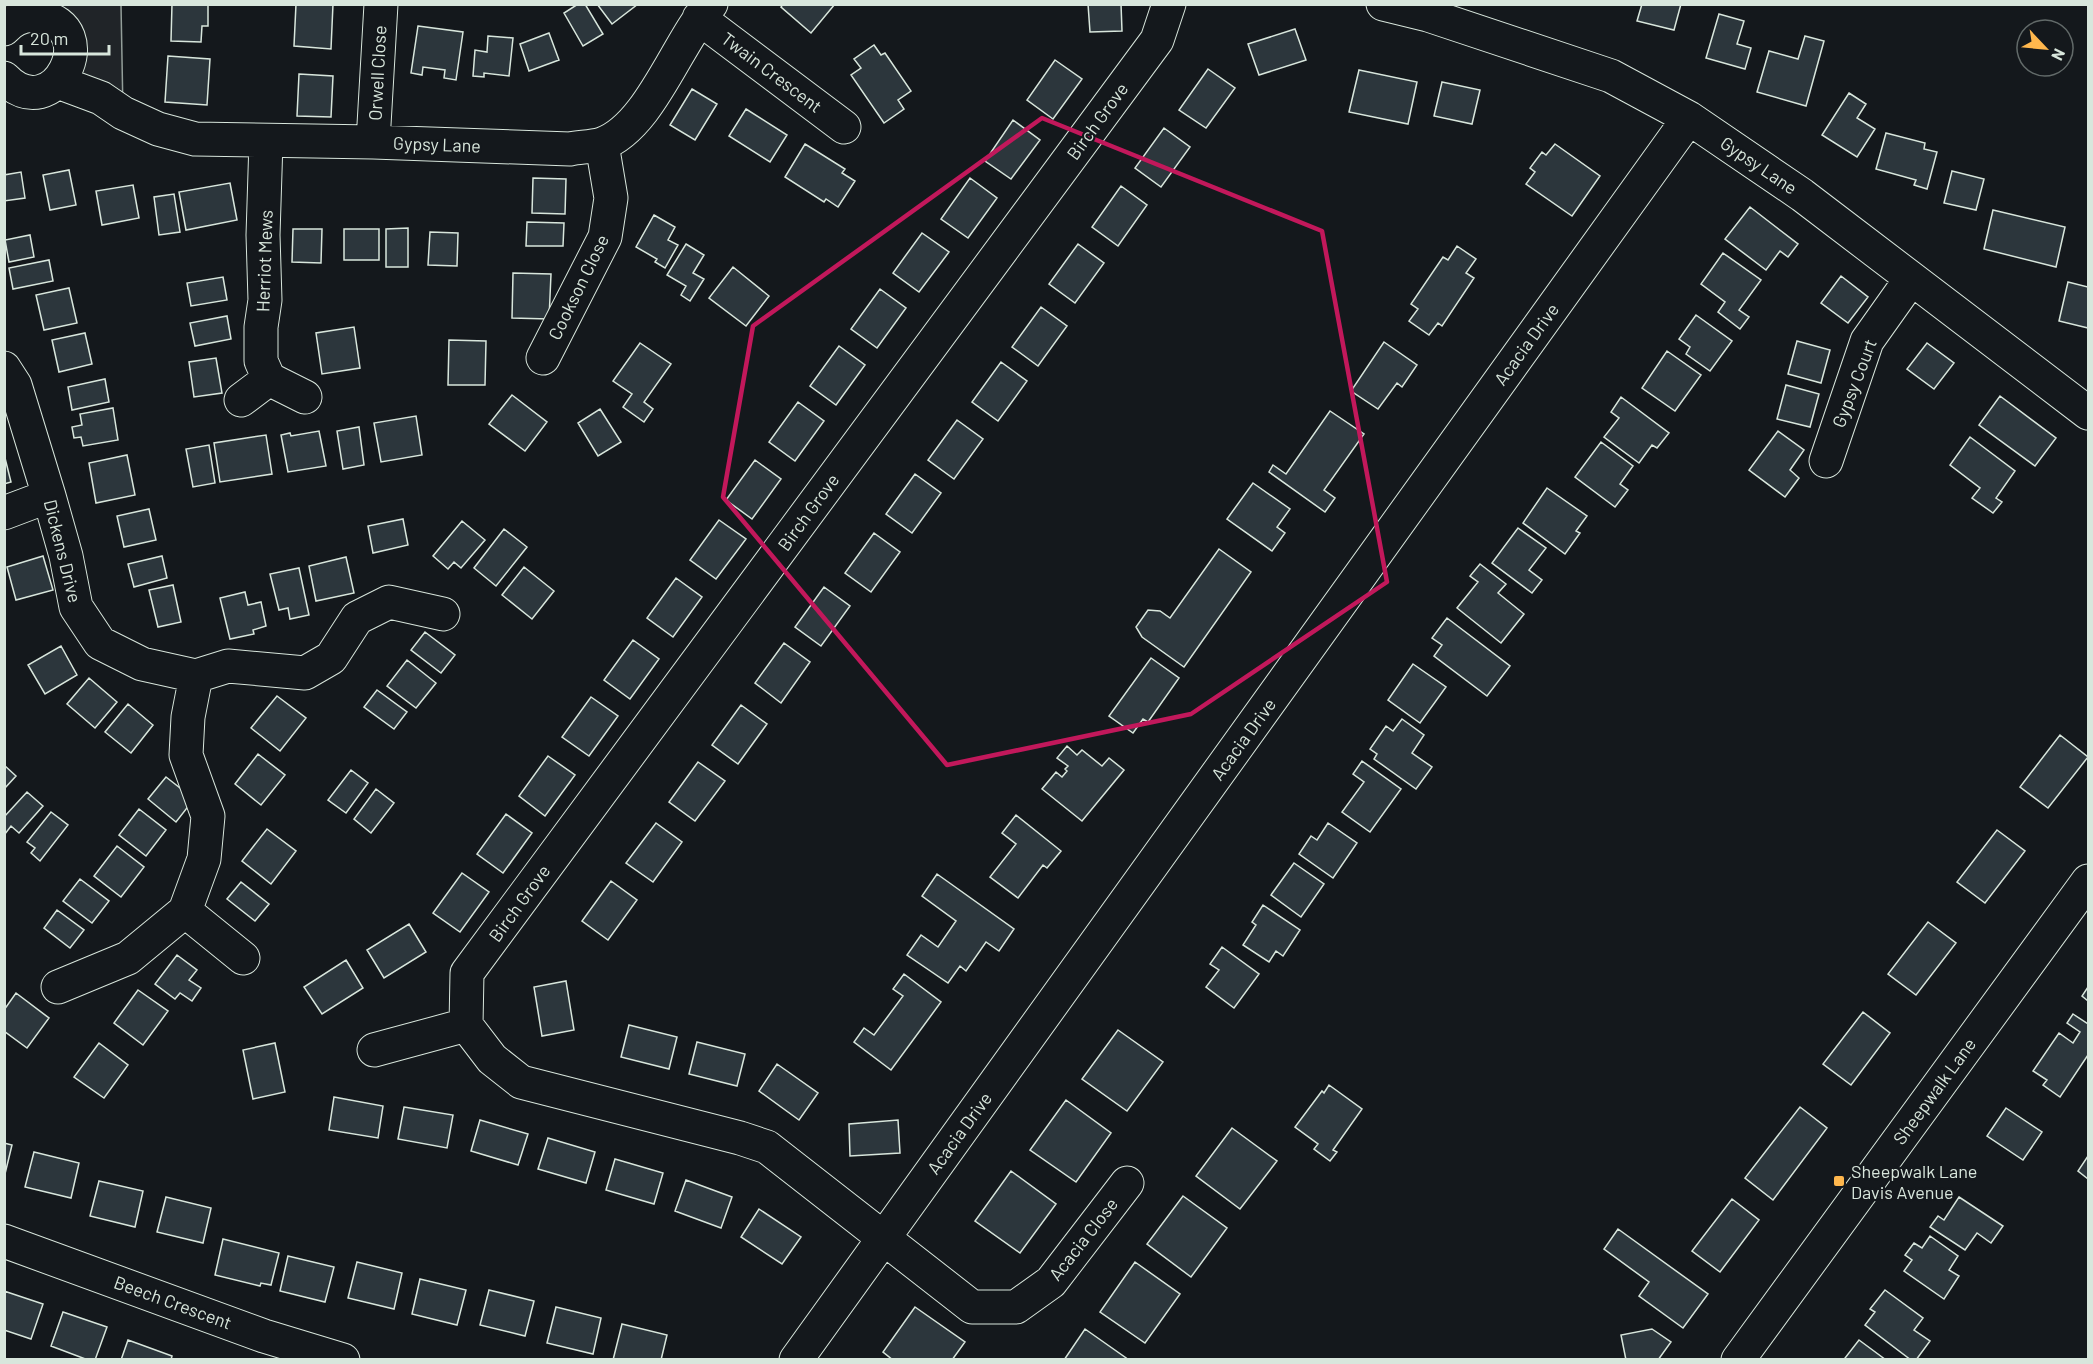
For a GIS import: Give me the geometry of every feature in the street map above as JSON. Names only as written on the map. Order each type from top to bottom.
[{"type":"street","name":"Orwell Close","points":[[374,142],[381,4]]},
{"type":"street","name":"Birch Grove","points":[[466,1025],[467,973],[1157,40],[1169,4]]},
{"type":"street","name":"Gypsy Lane","points":[[1383,4],[1428,15],[1611,76],[1689,118],[1802,195],[2088,413]]},
{"type":"street","name":"Gypsy Lane","points":[[65,69],[123,113],[158,129],[195,139],[570,148],[602,144],[624,131],[645,108],[705,11]]},
{"type":"street","name":"Twain Crescent","points":[[705,11],[844,127]]},
{"type":"street","points":[[6,24],[23,17],[35,16],[54,22],[67,36],[65,69],[49,88],[26,91],[8,86]]},
{"type":"street","name":"Acacia Drive","points":[[796,1359],[1689,118]]},
{"type":"street","name":"Herriot Mews","points":[[266,141],[263,235],[265,300],[261,327],[261,361],[269,379]]},
{"type":"street","name":"Cookson Close","points":[[543,358],[605,237],[611,198],[602,144]]},
{"type":"street","name":"Gypsy Court","points":[[1826,461],[1867,341],[1911,279]]},
{"type":"street","name":"Dickens Drive","points":[[4,368],[15,385],[49,496],[66,556],[76,607],[100,643],[142,664],[196,676],[228,666],[305,673],[331,658],[357,618],[389,602],[443,614]]},
{"type":"street","points":[[241,400],[269,379],[305,397]]},
{"type":"street","points":[[4,513],[49,496]]},
{"type":"street","points":[[58,987],[128,958],[185,910],[204,859],[207,816],[186,755],[188,717],[196,676]]},
{"type":"street","name":"Sheepwalk Lane","points":[[1738,1359],[2088,881]]},
{"type":"street","points":[[185,910],[243,958]]},
{"type":"street","points":[[374,1050],[466,1025],[492,1059],[521,1082],[740,1138],[767,1147],[883,1239]]},
{"type":"street","name":"Acacia Close","points":[[883,1239],[972,1307],[1016,1307],[1051,1282],[1127,1183]]},
{"type":"street","name":"Beech Crescent","points":[[4,1241],[264,1336],[343,1359]]},
{"type":"highlighted area","points":[[1042,118],[1322,231],[1387,582],[1191,714],[947,765],[723,497],[753,326]]},
{"type":"shaded area","points":[[4,5],[121,5],[123,113],[82,98],[70,46],[5,19]]},
{"type":"building","points":[[172,4],[208,4],[208,26],[202,26],[201,42],[171,41]]},
{"type":"building","points":[[296,4],[333,4],[331,49],[294,46]]},
{"type":"building","points":[[578,4],[585,4],[603,34],[583,46],[564,13]]},
{"type":"building","points":[[597,4],[638,4],[612,24]]},
{"type":"building","points":[[783,4],[835,4],[811,33],[781,7]]},
{"type":"building","points":[[1088,4],[1121,4],[1122,31],[1090,32]]},
{"type":"building","points":[[1642,4],[1681,4],[1674,30],[1637,21]]},
{"type":"building","points":[[1719,14],[1744,21],[1737,44],[1751,48],[1745,69],[1706,58]]},
{"type":"building","points":[[418,26],[463,32],[456,80],[444,78],[445,70],[423,67],[422,75],[411,73]]},
{"type":"building","points":[[1295,29],[1306,60],[1259,75],[1248,44]]},
{"type":"building","points":[[549,33],[559,60],[529,71],[520,44]]},
{"type":"building","points":[[488,36],[513,38],[509,76],[484,73],[484,77],[473,76],[475,50],[487,52]]},
{"type":"building","points":[[1805,36],[1824,41],[1806,106],[1757,92],[1769,51],[1798,59]]},
{"type":"building","points":[[874,45],[881,55],[885,53],[911,91],[898,100],[904,109],[884,123],[851,75],[861,68],[854,59]]},
{"type":"building","points":[[168,56],[210,59],[207,105],[165,102]]},
{"type":"building","points":[[1055,60],[1082,79],[1053,119],[1027,100]]},
{"type":"building","points":[[1208,69],[1235,88],[1206,128],[1179,110]]},
{"type":"building","points":[[1359,70],[1417,82],[1408,124],[1349,112]]},
{"type":"building","points":[[299,74],[333,76],[331,117],[297,116]]},
{"type":"building","points":[[1442,82],[1480,90],[1472,124],[1434,116]]},
{"type":"building","points":[[692,89],[717,104],[695,140],[670,125]]},
{"type":"building","points":[[1849,93],[1866,104],[1857,118],[1875,129],[1857,157],[1822,135]]},
{"type":"building","points":[[746,109],[787,135],[770,162],[729,136]]},
{"type":"building","points":[[1013,120],[1040,140],[1011,179],[985,161]]},
{"type":"building","points":[[1164,128],[1190,147],[1161,187],[1135,168]]},
{"type":"building","points":[[1886,133],[1925,143],[1924,149],[1937,152],[1927,189],[1914,185],[1916,180],[1876,169]]},
{"type":"building","points":[[805,144],[845,169],[842,173],[855,181],[838,207],[826,199],[824,202],[785,177]]},
{"type":"building","points":[[1555,144],[1600,176],[1572,216],[1526,184],[1535,172],[1530,168],[1542,152],[1546,155]]},
{"type":"building","points":[[69,170],[76,205],[50,210],[43,175]]},
{"type":"building","points":[[1952,171],[1984,179],[1976,210],[1944,203]]},
{"type":"building","points":[[21,172],[25,198],[4,201],[4,175]]},
{"type":"building","points":[[533,178],[566,179],[565,214],[532,213]]},
{"type":"building","points":[[970,178],[997,198],[968,238],[941,219]]},
{"type":"building","points":[[230,183],[237,220],[186,230],[179,192]]},
{"type":"building","points":[[133,185],[139,218],[102,225],[96,191]]},
{"type":"building","points":[[1121,186],[1147,205],[1118,246],[1092,227]]},
{"type":"building","points":[[174,194],[180,232],[159,235],[154,197]]},
{"type":"building","points":[[1750,207],[1798,244],[1788,257],[1780,251],[1766,270],[1725,239]]},
{"type":"building","points":[[1993,210],[2065,227],[2056,267],[1984,249]]},
{"type":"building","points":[[654,215],[675,227],[668,240],[678,245],[665,268],[655,262],[657,259],[636,247]]},
{"type":"building","points":[[527,222],[564,223],[563,246],[526,246]]},
{"type":"building","points":[[408,228],[408,267],[386,267],[386,229]]},
{"type":"building","points":[[293,229],[322,229],[321,263],[292,262]]},
{"type":"building","points":[[344,229],[379,229],[379,260],[344,260]]},
{"type":"building","points":[[430,232],[458,233],[457,266],[428,265]]},
{"type":"building","points":[[922,233],[949,252],[919,292],[893,273]]},
{"type":"building","points":[[30,235],[34,257],[9,262],[5,240]]},
{"type":"building","points":[[686,244],[704,255],[693,273],[704,279],[690,301],[681,295],[686,286],[667,275]]},
{"type":"building","points":[[1078,244],[1104,263],[1075,303],[1049,284]]},
{"type":"building","points":[[1457,246],[1476,259],[1466,273],[1474,278],[1442,326],[1438,323],[1429,335],[1409,321],[1418,309],[1411,304],[1443,257],[1448,260]]},
{"type":"building","points":[[1723,253],[1761,280],[1739,310],[1749,317],[1740,329],[1718,312],[1725,302],[1701,284]]},
{"type":"building","points":[[49,260],[53,281],[13,289],[9,268]]},
{"type":"building","points":[[733,267],[769,296],[746,326],[709,298]]},
{"type":"building","points":[[513,273],[551,274],[549,319],[512,318]]},
{"type":"building","points":[[1841,276],[1868,297],[1848,323],[1821,303]]},
{"type":"building","points":[[223,277],[227,300],[191,306],[187,283]]},
{"type":"building","points":[[2068,282],[2088,287],[2088,328],[2059,321]]},
{"type":"building","points":[[69,288],[77,323],[44,330],[36,295]]},
{"type":"building","points":[[880,289],[906,308],[877,348],[851,329]]},
{"type":"building","points":[[1041,307],[1067,326],[1038,366],[1012,347]]},
{"type":"building","points":[[1696,315],[1732,341],[1710,371],[1686,354],[1690,347],[1679,339]]},
{"type":"building","points":[[227,316],[231,339],[195,346],[190,323]]},
{"type":"building","points":[[354,327],[360,368],[322,374],[316,333]]},
{"type":"building","points":[[85,333],[92,364],[59,372],[52,340]]},
{"type":"building","points":[[449,340],[486,341],[485,385],[448,385]]},
{"type":"building","points":[[1797,341],[1830,350],[1821,383],[1788,374]]},
{"type":"building","points":[[1384,342],[1417,365],[1402,387],[1397,383],[1378,409],[1351,391]]},
{"type":"building","points":[[640,343],[671,364],[644,402],[653,409],[644,422],[623,407],[632,394],[613,381]]},
{"type":"building","points":[[1927,343],[1954,363],[1934,389],[1907,369]]},
{"type":"building","points":[[839,346],[865,365],[836,405],[810,386]]},
{"type":"building","points":[[1667,351],[1701,375],[1675,411],[1642,388]]},
{"type":"building","points":[[216,358],[222,393],[194,397],[189,362]]},
{"type":"building","points":[[1001,362],[1027,381],[998,421],[972,402]]},
{"type":"building","points":[[105,379],[109,402],[72,410],[68,387]]},
{"type":"building","points":[[1786,385],[1819,394],[1810,427],[1777,419]]},
{"type":"building","points":[[512,395],[547,422],[525,451],[489,424]]},
{"type":"building","points":[[2000,396],[2056,438],[2035,466],[1979,425]]},
{"type":"building","points":[[1621,397],[1669,433],[1657,448],[1652,445],[1639,463],[1604,437],[1619,418],[1611,412]]},
{"type":"building","points":[[798,402],[824,421],[795,461],[769,442]]},
{"type":"building","points":[[113,408],[118,440],[83,446],[81,437],[74,438],[72,427],[82,425],[80,414]]},
{"type":"building","points":[[600,409],[621,442],[598,456],[578,423]]},
{"type":"building","points":[[1330,411],[1364,434],[1324,490],[1335,498],[1325,512],[1269,472],[1273,465],[1286,474]]},
{"type":"building","points":[[416,416],[422,455],[381,462],[374,423]]},
{"type":"building","points":[[957,420],[983,439],[954,479],[928,460]]},
{"type":"building","points":[[359,427],[364,465],[343,469],[337,431]]},
{"type":"building","points":[[319,431],[326,466],[288,472],[281,435],[290,433],[291,436]]},
{"type":"building","points":[[1778,431],[1804,450],[1790,470],[1799,478],[1785,497],[1749,470]]},
{"type":"building","points":[[266,435],[272,474],[220,482],[214,443]]},
{"type":"building","points":[[1970,437],[2015,471],[1996,498],[2002,502],[1993,513],[1972,498],[1980,488],[1950,465]]},
{"type":"building","points":[[1601,442],[1633,466],[1620,484],[1628,490],[1615,507],[1575,477]]},
{"type":"building","points":[[209,445],[215,483],[193,487],[186,449]]},
{"type":"building","points":[[4,454],[11,482],[4,484]]},
{"type":"building","points":[[127,455],[135,495],[96,503],[89,463]]},
{"type":"building","points":[[755,460],[781,479],[752,519],[726,500]]},
{"type":"building","points":[[915,474],[941,493],[912,533],[886,514]]},
{"type":"building","points":[[1253,483],[1290,509],[1277,527],[1285,533],[1272,551],[1227,519]]},
{"type":"building","points":[[1547,488],[1587,516],[1576,531],[1580,533],[1565,554],[1523,523]]},
{"type":"building","points":[[149,509],[156,540],[124,547],[117,516]]},
{"type":"building","points":[[403,519],[408,545],[373,553],[368,526]]},
{"type":"building","points":[[719,520],[746,539],[716,579],[690,560]]},
{"type":"building","points":[[462,521],[485,540],[461,568],[454,562],[448,569],[433,556]]},
{"type":"building","points":[[1518,528],[1546,548],[1529,570],[1542,580],[1532,593],[1492,563]]},
{"type":"building","points":[[504,529],[527,547],[496,586],[474,568]]},
{"type":"building","points":[[874,533],[900,552],[871,592],[845,573]]},
{"type":"building","points":[[1219,549],[1251,572],[1184,667],[1142,637],[1136,627],[1148,610],[1160,611],[1170,618]]},
{"type":"building","points":[[43,556],[53,590],[16,600],[7,567]]},
{"type":"building","points":[[162,556],[167,578],[134,587],[128,564]]},
{"type":"building","points":[[346,557],[354,593],[316,601],[309,566]]},
{"type":"building","points":[[1480,564],[1506,584],[1498,593],[1524,614],[1501,643],[1457,608],[1478,582],[1470,576]]},
{"type":"building","points":[[524,567],[554,591],[532,619],[502,595]]},
{"type":"building","points":[[299,568],[309,615],[290,619],[288,608],[279,610],[270,574]]},
{"type":"building","points":[[676,578],[702,597],[673,637],[647,618]]},
{"type":"building","points":[[173,585],[181,622],[158,627],[149,590]]},
{"type":"building","points":[[824,587],[850,606],[821,646],[795,627]]},
{"type":"building","points":[[245,592],[248,605],[261,602],[266,626],[253,630],[254,634],[230,639],[220,598]]},
{"type":"building","points":[[1447,618],[1510,666],[1487,696],[1434,656],[1442,645],[1432,638]]},
{"type":"building","points":[[425,632],[455,655],[441,673],[411,650]]},
{"type":"building","points":[[633,640],[659,659],[630,699],[604,680]]},
{"type":"building","points":[[784,643],[810,662],[781,703],[755,683]]},
{"type":"building","points":[[61,646],[77,675],[45,694],[28,665]]},
{"type":"building","points":[[1151,658],[1179,678],[1148,722],[1143,719],[1133,733],[1109,716]]},
{"type":"building","points":[[407,660],[436,683],[416,708],[387,686]]},
{"type":"building","points":[[1413,664],[1446,687],[1420,723],[1388,700]]},
{"type":"building","points":[[89,678],[117,702],[95,728],[67,704]]},
{"type":"building","points":[[377,690],[407,712],[394,729],[364,707]]},
{"type":"building","points":[[277,696],[306,718],[280,751],[251,728]]},
{"type":"building","points":[[591,697],[618,716],[589,756],[562,737]]},
{"type":"building","points":[[128,704],[153,725],[131,753],[105,732]]},
{"type":"building","points":[[741,705],[767,724],[738,764],[712,745]]},
{"type":"building","points":[[1402,719],[1424,735],[1412,753],[1432,767],[1416,789],[1374,759],[1377,754],[1370,749],[1386,726],[1393,731]]},
{"type":"building","points":[[2060,735],[2088,757],[2048,808],[2020,787]]},
{"type":"building","points":[[1067,746],[1077,755],[1082,750],[1102,766],[1109,758],[1124,770],[1082,821],[1042,789],[1056,772],[1062,777],[1067,771],[1065,769],[1068,766],[1057,758]]},
{"type":"building","points":[[258,754],[285,775],[261,805],[235,784]]},
{"type":"building","points":[[548,756],[575,775],[545,816],[519,796]]},
{"type":"building","points":[[1362,761],[1401,789],[1370,832],[1342,812],[1364,782],[1353,774]]},
{"type":"building","points":[[698,762],[725,781],[695,821],[669,802]]},
{"type":"building","points":[[4,765],[16,776],[4,789]]},
{"type":"building","points":[[351,770],[368,783],[346,813],[328,800]]},
{"type":"building","points":[[166,777],[194,799],[176,822],[148,799]]},
{"type":"building","points":[[376,789],[394,803],[371,833],[354,819]]},
{"type":"building","points":[[27,792],[43,806],[19,833],[11,826],[5,834],[4,817]]},
{"type":"building","points":[[139,809],[166,830],[146,856],[119,835]]},
{"type":"building","points":[[51,812],[68,825],[40,861],[31,853],[35,848],[27,842]]},
{"type":"building","points":[[506,814],[532,833],[503,873],[477,854]]},
{"type":"building","points":[[1016,815],[1061,851],[1047,868],[1043,865],[1018,898],[990,877],[1016,844],[1002,833]]},
{"type":"building","points":[[656,823],[682,842],[653,882],[626,863]]},
{"type":"building","points":[[1328,823],[1357,843],[1333,878],[1299,854],[1311,836],[1317,840]]},
{"type":"building","points":[[267,829],[296,851],[271,884],[242,861]]},
{"type":"building","points":[[1997,830],[2025,851],[1985,903],[1957,882]]},
{"type":"building","points":[[117,846],[144,867],[121,897],[94,876]]},
{"type":"building","points":[[1294,863],[1324,884],[1301,917],[1271,895]]},
{"type":"building","points":[[462,873],[489,892],[460,932],[433,913]]},
{"type":"building","points":[[937,874],[1014,929],[999,951],[986,942],[966,971],[960,966],[948,983],[907,955],[921,935],[938,947],[956,921],[922,896]]},
{"type":"building","points":[[80,879],[109,901],[92,923],[63,901]]},
{"type":"building","points":[[611,881],[637,900],[608,940],[582,921]]},
{"type":"building","points":[[241,882],[269,904],[255,921],[227,899]]},
{"type":"building","points":[[1263,905],[1300,930],[1283,956],[1276,951],[1269,962],[1243,945],[1256,925],[1252,922]]},
{"type":"building","points":[[57,910],[84,930],[70,948],[44,928]]},
{"type":"building","points":[[1928,922],[1956,943],[1916,995],[1888,974]]},
{"type":"building","points":[[409,924],[426,952],[384,978],[367,950]]},
{"type":"building","points":[[1222,947],[1259,974],[1234,1008],[1206,987],[1219,970],[1210,964]]},
{"type":"building","points":[[177,955],[197,970],[189,980],[201,988],[192,1001],[180,993],[175,999],[155,984]]},
{"type":"building","points":[[346,960],[363,988],[322,1014],[304,987]]},
{"type":"building","points":[[904,974],[941,1002],[891,1070],[854,1042],[864,1028],[874,1035],[903,996],[893,989]]},
{"type":"building","points":[[566,981],[574,1030],[542,1036],[534,987]]},
{"type":"building","points":[[2088,987],[2088,1001],[2082,996]]},
{"type":"building","points":[[138,990],[168,1011],[143,1045],[114,1023]]},
{"type":"building","points":[[16,993],[49,1018],[27,1048],[4,1031],[4,1010]]},
{"type":"building","points":[[1863,1012],[1890,1033],[1851,1085],[1823,1064]]},
{"type":"building","points":[[2073,1014],[2088,1024],[2088,1055],[2060,1097],[2043,1085],[2047,1080],[2033,1071],[2059,1033],[2073,1043],[2080,1032],[2067,1023]]},
{"type":"building","points":[[629,1025],[677,1037],[669,1069],[621,1057]]},
{"type":"building","points":[[1118,1030],[1163,1062],[1127,1111],[1082,1079]]},
{"type":"building","points":[[697,1042],[745,1054],[737,1086],[689,1074]]},
{"type":"building","points":[[99,1043],[128,1065],[104,1098],[74,1077]]},
{"type":"building","points":[[275,1043],[285,1092],[253,1099],[243,1050]]},
{"type":"building","points":[[777,1064],[818,1093],[799,1120],[759,1091]]},
{"type":"building","points":[[1329,1085],[1362,1109],[1333,1150],[1337,1152],[1330,1161],[1314,1149],[1318,1144],[1295,1127]]},
{"type":"building","points":[[334,1097],[383,1106],[378,1138],[329,1130]]},
{"type":"building","points":[[1066,1100],[1111,1133],[1076,1182],[1030,1150]]},
{"type":"building","points":[[404,1107],[453,1115],[447,1148],[398,1139]]},
{"type":"building","points":[[1800,1107],[1827,1128],[1773,1200],[1745,1178]]},
{"type":"building","points":[[2006,1108],[2042,1132],[2023,1160],[1987,1136]]},
{"type":"building","points":[[480,1120],[528,1134],[518,1165],[471,1151]]},
{"type":"building","points":[[898,1120],[900,1153],[850,1156],[849,1124]]},
{"type":"building","points":[[1232,1128],[1277,1161],[1240,1209],[1196,1176]]},
{"type":"building","points":[[548,1138],[595,1152],[586,1183],[538,1169]]},
{"type":"building","points":[[4,1143],[12,1145],[4,1178]]},
{"type":"building","points":[[34,1152],[79,1163],[71,1198],[25,1187]]},
{"type":"building","points":[[2088,1156],[2088,1179],[2078,1171]]},
{"type":"building","points":[[615,1159],[663,1173],[654,1204],[606,1190]]},
{"type":"building","points":[[1011,1171],[1056,1204],[1020,1253],[975,1221]]},
{"type":"building","points":[[686,1180],[732,1197],[721,1228],[675,1211]]},
{"type":"building","points":[[99,1181],[143,1191],[135,1227],[90,1216]]},
{"type":"building","points":[[1183,1196],[1227,1228],[1191,1277],[1147,1244]]},
{"type":"building","points":[[166,1197],[211,1208],[203,1243],[157,1232]]},
{"type":"building","points":[[1959,1197],[2003,1226],[1991,1243],[1977,1233],[1965,1250],[1930,1227],[1938,1216],[1944,1220]]},
{"type":"building","points":[[1732,1199],[1759,1220],[1720,1272],[1692,1251]]},
{"type":"building","points":[[759,1209],[801,1237],[782,1264],[741,1237]]},
{"type":"building","points":[[1618,1229],[1708,1294],[1683,1328],[1639,1296],[1649,1282],[1604,1249]]},
{"type":"building","points":[[1930,1236],[1958,1256],[1949,1270],[1959,1276],[1944,1299],[1904,1271],[1912,1260],[1905,1255],[1914,1243],[1922,1248]]},
{"type":"building","points":[[223,1239],[279,1253],[271,1285],[261,1283],[260,1286],[215,1275]]},
{"type":"building","points":[[288,1256],[334,1267],[325,1302],[280,1291]]},
{"type":"building","points":[[357,1262],[402,1273],[394,1309],[348,1298]]},
{"type":"building","points":[[1135,1262],[1180,1294],[1145,1343],[1100,1312]]},
{"type":"building","points":[[420,1279],[466,1290],[457,1325],[412,1314]]},
{"type":"building","points":[[489,1290],[534,1301],[525,1336],[480,1325]]},
{"type":"building","points":[[1885,1290],[1923,1318],[1914,1330],[1930,1341],[1916,1360],[1911,1360],[1865,1325],[1875,1312],[1870,1309]]},
{"type":"building","points":[[4,1291],[43,1304],[31,1339],[4,1330]]},
{"type":"building","points":[[556,1307],[601,1318],[593,1354],[547,1343]]},
{"type":"building","points":[[915,1307],[965,1342],[952,1360],[893,1360],[883,1352]]},
{"type":"building","points":[[63,1312],[107,1327],[95,1360],[88,1360],[51,1346]]},
{"type":"building","points":[[622,1324],[667,1335],[661,1360],[613,1360]]},
{"type":"building","points":[[1085,1329],[1129,1360],[1064,1360]]},
{"type":"building","points":[[1652,1329],[1671,1342],[1658,1360],[1626,1360],[1621,1335]]},
{"type":"building","points":[[128,1340],[172,1356],[171,1360],[121,1360]]},
{"type":"building","points":[[1859,1340],[1886,1360],[1846,1360],[1845,1358]]},
{"type":"place","name":"Sheepwalk Lane Davis Avenue","points":[[1839,1181]]}]
